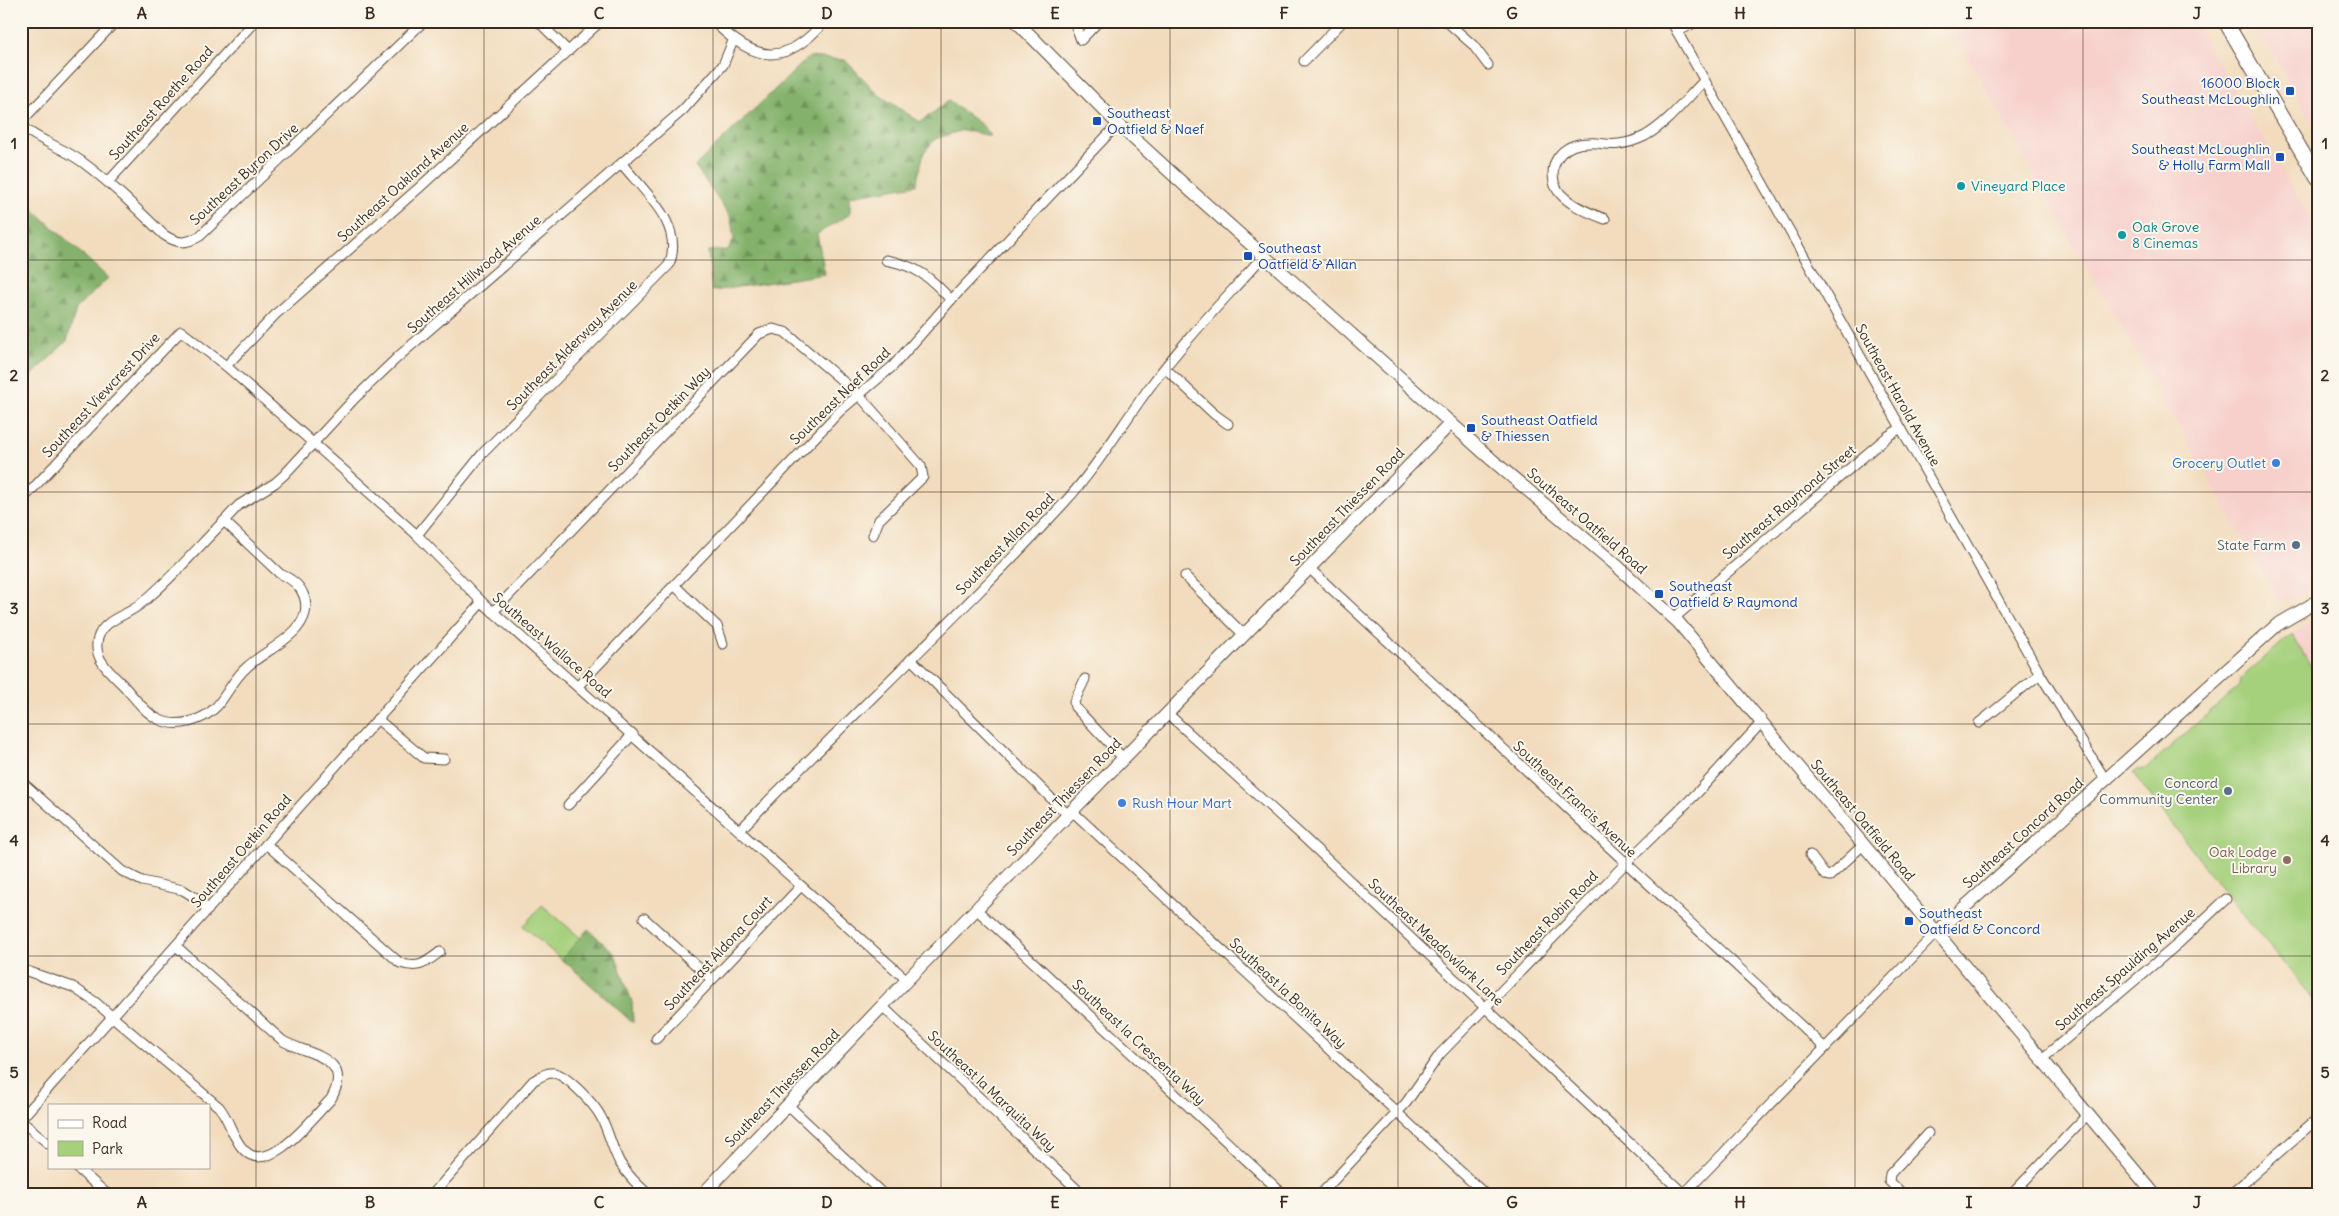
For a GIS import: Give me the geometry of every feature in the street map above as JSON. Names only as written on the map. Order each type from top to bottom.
[{"type":"main road","name":"Southeast Oatfield Road","points":[[1016,21],[1118,124],[1451,423],[1674,618],[2155,1195]]},
{"type":"main road","points":[[2225,21],[2318,179]]},
{"type":"main road","name":"Southeast Thiessen Road","points":[[702,1195],[907,980],[1451,423]]},
{"type":"main road","name":"Southeast Concord Road","points":[[1937,932],[2277,625],[2318,601]]},
{"type":"street","points":[[21,124],[116,21]]},
{"type":"street","name":"Southeast Roethe Road","points":[[108,182],[255,21]]},
{"type":"street","name":"Southeast Byron Drive","points":[[21,124],[46,143],[80,160],[108,182],[164,236],[174,242],[188,243],[200,236],[424,21]]},
{"type":"street","points":[[538,21],[568,51]]},
{"type":"street","name":"Southeast Oakland Avenue","points":[[226,366],[277,313],[420,187],[600,21]]},
{"type":"street","points":[[713,21],[734,41],[762,53],[786,52],[803,44],[825,21]]},
{"type":"street","points":[[1074,21],[1082,40],[1099,21]]},
{"type":"street","points":[[1304,61],[1344,21]]},
{"type":"street","points":[[1446,21],[1473,45],[1488,65]]},
{"type":"street","name":"Southeast Harold Avenue","points":[[1671,21],[2040,674],[2105,779]]},
{"type":"street","points":[[1677,32],[1698,21]]},
{"type":"street","name":"Southeast Hillwood Avenue","points":[[224,521],[280,574],[290,578],[302,591],[305,599],[305,615],[300,625],[289,636],[245,668],[217,706],[206,715],[184,723],[158,719],[102,665],[97,653],[97,640],[101,631],[112,621],[132,611],[148,598],[239,505],[275,483],[354,399],[399,356],[683,110],[726,60],[734,41]]},
{"type":"street","points":[[1605,219],[1581,211],[1556,189],[1554,180],[1555,161],[1564,149],[1581,144],[1618,144],[1645,136],[1658,126],[1704,81]]},
{"type":"street","name":"Southeast Naef Road","points":[[578,686],[841,410],[892,366],[951,300],[1118,124]]},
{"type":"street","name":"Southeast Alderway Avenue","points":[[417,535],[483,453],[669,265],[674,246],[674,235],[667,220],[622,164]]},
{"type":"street","name":"Southeast Allan Road","points":[[740,830],[1076,490],[1165,368],[1264,255]]},
{"type":"street","points":[[886,260],[907,264],[918,270],[938,285],[951,300]]},
{"type":"street","name":"Southeast Oetkin Way","points":[[493,612],[759,334],[773,329],[785,332],[859,395],[921,466],[923,477],[879,520],[873,535]]},
{"type":"street","name":"Southeast Wallace Road","points":[[180,331],[226,366],[314,443],[417,535],[493,612],[633,734],[907,980]]},
{"type":"street","name":"Southeast Viewcrest Drive","points":[[21,501],[180,331]]},
{"type":"street","points":[[1165,368],[1214,414],[1228,424]]},
{"type":"street","name":"Southeast Raymond Street","points":[[1674,618],[1888,436],[1901,428]]},
{"type":"street","name":"Southeast Francis Avenue","points":[[1309,568],[1824,1048]]},
{"type":"street","points":[[1185,576],[1244,635]]},
{"type":"street","points":[[675,586],[717,626],[723,644]]},
{"type":"street","name":"Southeast Oetkin Road","points":[[21,1120],[482,602]]},
{"type":"street","name":"Southeast la Bonita Way","points":[[911,659],[1070,813],[1486,1195]]},
{"type":"street","points":[[1979,723],[2040,674]]},
{"type":"street","points":[[1085,679],[1074,702],[1075,707],[1123,758]]},
{"type":"street","name":"Southeast Meadowlark Lane","points":[[1167,713],[1485,1007],[1683,1194]]},
{"type":"street","points":[[376,719],[424,758],[444,759]]},
{"type":"street","name":"Southeast Robin Road","points":[[1320,1195],[1398,1113],[1420,1085],[1440,1054],[1698,792],[1762,722]]},
{"type":"street","points":[[568,805],[633,734]]},
{"type":"street","points":[[21,781],[122,871],[142,881],[183,890],[196,898],[208,910]]},
{"type":"street","points":[[266,844],[400,963],[413,967],[425,964],[440,952]]},
{"type":"street","points":[[1810,855],[1825,875],[1830,876],[1863,845]]},
{"type":"street","name":"Southeast Aldona Court","points":[[656,1039],[801,886]]},
{"type":"street","name":"Southeast Spaulding Avenue","points":[[2042,1059],[2179,943],[2226,899]]},
{"type":"street","name":"Southeast la Crescenta Way","points":[[976,909],[1284,1195]]},
{"type":"street","points":[[644,918],[711,979]]},
{"type":"street","name":"Southeast Concord Road","points":[[1683,1194],[1937,932]]},
{"type":"street","points":[[21,969],[73,987],[113,1016],[219,1107],[230,1122],[236,1140],[245,1152],[252,1156],[266,1157],[279,1152],[330,1099],[336,1090],[338,1080],[335,1069],[329,1060],[319,1054],[297,1048],[283,1040],[176,946]]},
{"type":"street","name":"Southeast la Marquita Way","points":[[882,1006],[1082,1195]]},
{"type":"street","points":[[432,1195],[534,1081],[545,1074],[554,1073],[563,1076],[598,1112],[620,1162],[632,1180],[648,1195]]},
{"type":"street","points":[[787,1104],[884,1195]]},
{"type":"street","points":[[2011,1195],[2088,1114]]},
{"type":"street","points":[[2230,1195],[2318,1118]]},
{"type":"street","points":[[21,1120],[48,1143]]},
{"type":"street","points":[[1904,1195],[1889,1182],[1890,1174],[1928,1133]]},
{"type":"street","points":[[77,1168],[108,1195]]},
{"type":"shaded area","points":[[1948,21],[2194,21],[2318,232],[2318,586],[2281,604],[2067,233]]},
{"type":"shaded area","points":[[2254,21],[2318,21],[2318,133]]},
{"type":"shaded area","points":[[2318,618],[2318,680],[2292,634]]},
{"type":"green space","points":[[809,57],[845,60],[879,95],[920,122],[949,101],[982,125],[990,136],[963,130],[935,139],[924,152],[916,185],[850,196],[850,214],[817,234],[825,274],[712,291],[708,251],[728,250],[734,239],[731,218],[695,166]]},
{"type":"green space","points":[[21,198],[108,278],[76,309],[67,341],[21,386]]},
{"type":"green space","points":[[2292,634],[2318,680],[2318,1004],[2233,903],[2133,773],[2137,770],[2145,769],[2239,686],[2240,679]]},
{"type":"green space","points":[[542,905],[583,940],[564,962],[523,926]]},
{"type":"green space","points":[[588,929],[615,954],[632,1002],[633,1023],[562,959]]},
{"type":"place","name":"16000 Block Southeast McLoughlin","points":[[2290,91]]},
{"type":"place","name":"Southeast Oatfield & Naef","points":[[1097,121]]},
{"type":"place","name":"Southeast McLoughlin & Holly Farm Mall","points":[[2280,157]]},
{"type":"place","name":"Vineyard Place","points":[[1961,186]]},
{"type":"place","name":"Oak Grove 8 Cinemas","points":[[2122,235]]},
{"type":"place","name":"Southeast Oatfield & Allan","points":[[1248,256]]},
{"type":"place","name":"Southeast Oatfield & Thiessen","points":[[1471,428]]},
{"type":"place","name":"Grocery Outlet","points":[[2276,463]]},
{"type":"place","name":"State Farm","points":[[2296,545]]},
{"type":"place","name":"Southeast Oatfield & Raymond","points":[[1659,594]]},
{"type":"place","name":"Concord Community Center","points":[[2228,791]]},
{"type":"place","name":"Rush Hour Mart","points":[[1122,803]]},
{"type":"place","name":"Oak Lodge Library","points":[[2287,860]]},
{"type":"place","name":"Southeast Oatfield & Concord","points":[[1909,921]]}]
